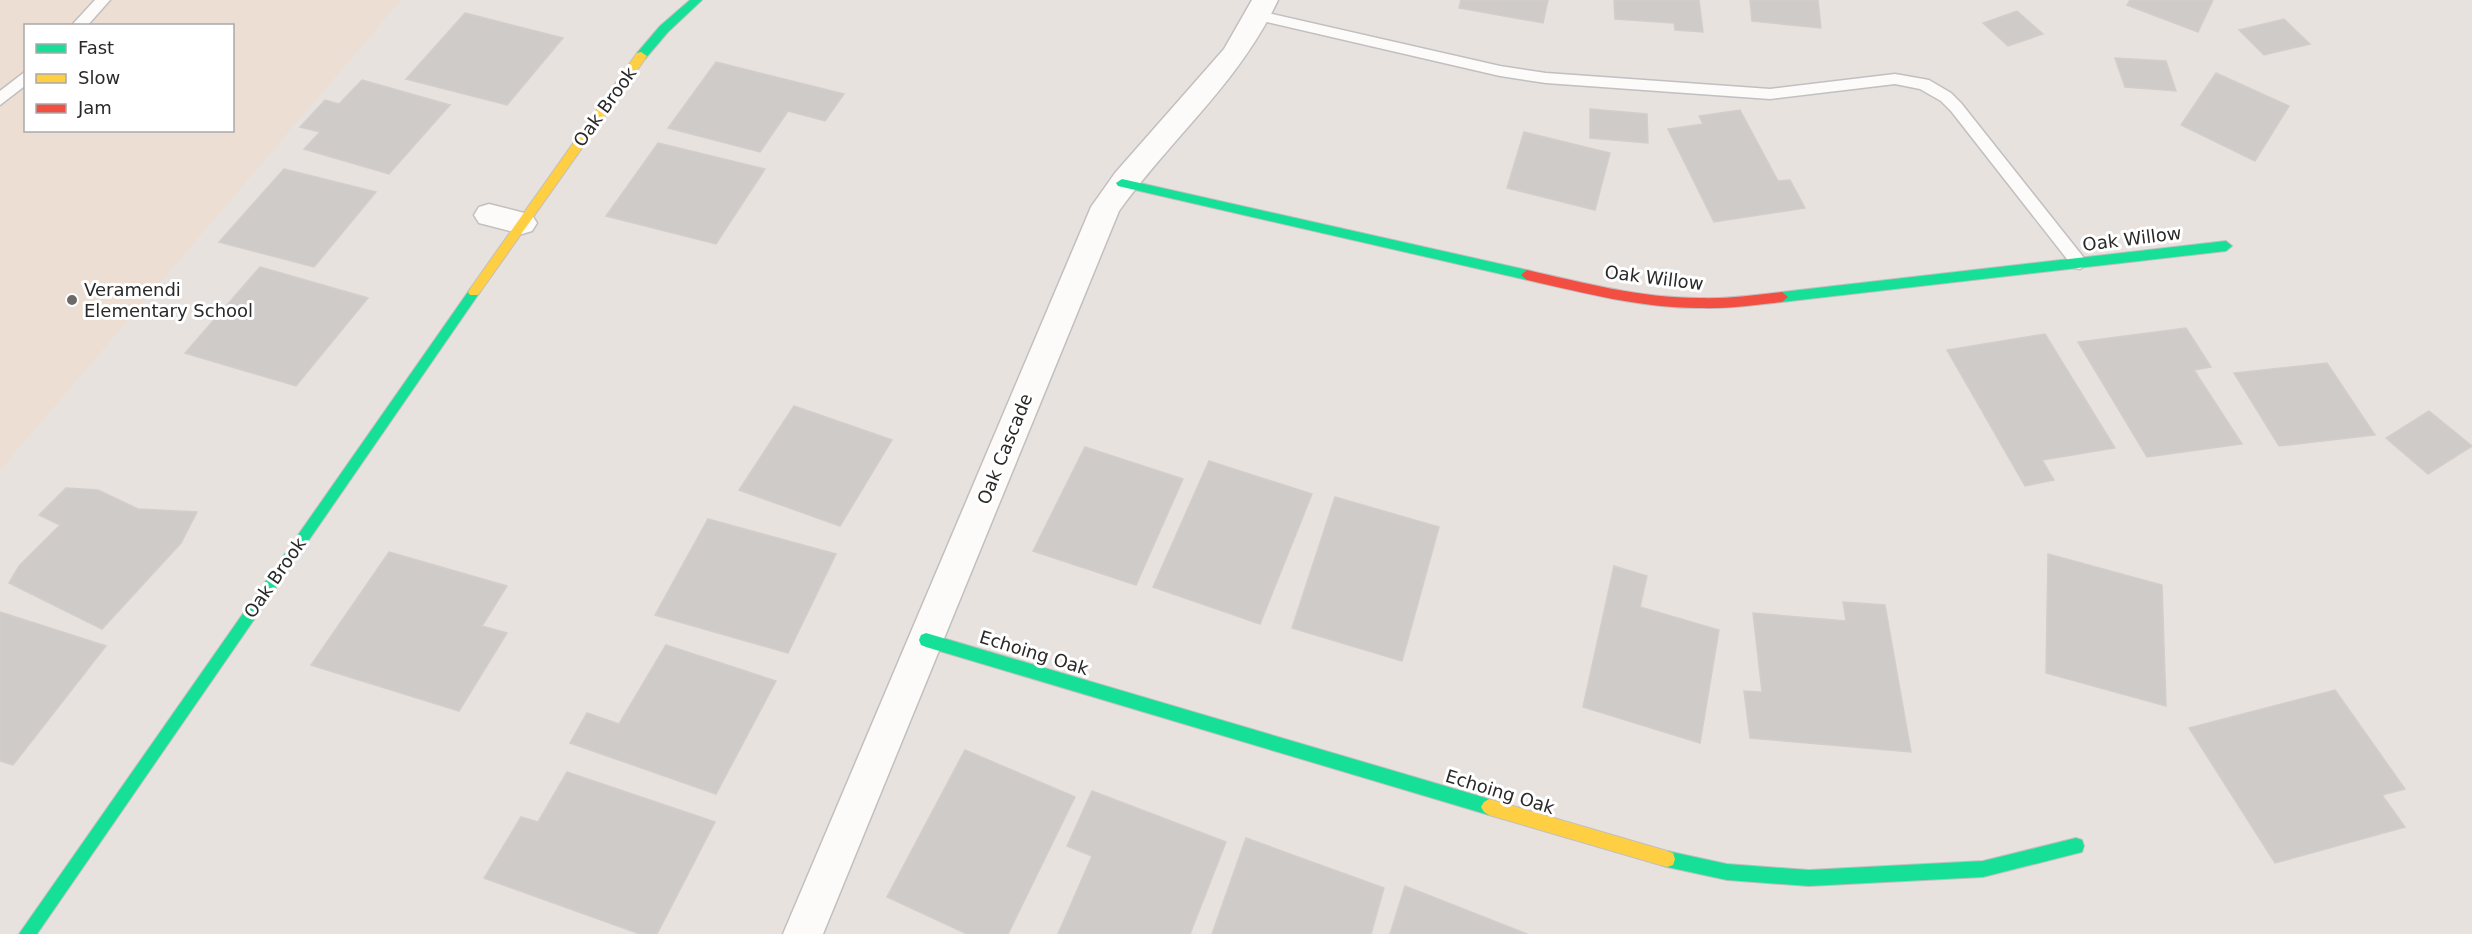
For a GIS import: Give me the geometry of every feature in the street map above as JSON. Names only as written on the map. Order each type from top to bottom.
[{"type":"street","name":"Oak Brook","points":[[27,934],[631,68],[664,29],[697,0]]},
{"type":"street","name":"Oak Cascade","points":[[803,934],[1089,243],[1106,207],[1122,183],[1230,60],[1262,8]]},
{"type":"street","name":"Oak Willow","points":[[1122,183],[1581,287],[1637,298],[1687,303],[1783,298],[2226,246]]},
{"type":"street","points":[[489,215],[522,223]]},
{"type":"street","name":"Echoing Oak","points":[[926,640],[1651,855],[1727,872],[1809,878],[1983,869],[2076,846]]},
{"type":"lane","points":[[80,24],[103,0]]},
{"type":"lane","points":[[1262,8],[1500,71],[1556,79],[1770,94],[1895,80],[1924,84],[1956,106],[2079,263]]},
{"type":"lane","points":[[0,100],[24,78]]},
{"type":"shaded area","name":"Veramendi Elementary School","points":[[0,0],[401,0],[0,470]]},
{"type":"building","points":[[1461,0],[1548,0],[1543,23],[1459,8]]},
{"type":"building","points":[[1614,0],[1699,0],[1703,32],[1675,30],[1674,23],[1615,19]]},
{"type":"building","points":[[1750,0],[1818,0],[1821,28],[1752,21]]},
{"type":"building","points":[[2130,0],[2213,0],[2198,32],[2127,5]]},
{"type":"building","points":[[2017,11],[2043,34],[2008,46],[1983,23]]},
{"type":"building","points":[[465,13],[563,38],[507,105],[406,79]]},
{"type":"building","points":[[2284,19],[2310,44],[2264,55],[2239,30]]},
{"type":"building","points":[[2115,58],[2166,61],[2176,91],[2125,87]]},
{"type":"building","points":[[716,62],[844,94],[825,121],[788,111],[760,152],[668,128]]},
{"type":"building","points":[[2216,73],[2289,106],[2255,161],[2181,125]]},
{"type":"building","points":[[362,80],[450,105],[389,174],[304,149],[320,132],[300,127],[325,100],[339,104]]},
{"type":"building","points":[[1590,109],[1647,114],[1648,143],[1590,138]]},
{"type":"building","points":[[1740,110],[1778,181],[1790,180],[1805,208],[1714,222],[1668,129],[1703,124],[1699,116]]},
{"type":"building","points":[[1524,132],[1610,153],[1595,210],[1507,188]]},
{"type":"building","points":[[658,143],[765,169],[716,244],[606,216]]},
{"type":"building","points":[[284,169],[376,192],[314,267],[219,242]]},
{"type":"building","points":[[260,267],[368,298],[296,386],[185,353]]},
{"type":"building","points":[[2186,328],[2211,367],[2194,370],[2242,444],[2147,457],[2078,342]]},
{"type":"building","points":[[2045,334],[2115,448],[2042,460],[2054,480],[2025,486],[1947,350]]},
{"type":"building","points":[[2327,363],[2375,435],[2279,446],[2234,373]]},
{"type":"building","points":[[794,406],[892,440],[840,526],[739,490]]},
{"type":"building","points":[[2429,411],[2472,446],[2428,474],[2386,438]]},
{"type":"building","points":[[1085,447],[1183,479],[1136,585],[1033,551]]},
{"type":"building","points":[[1209,461],[1312,494],[1260,624],[1153,587]]},
{"type":"building","points":[[66,488],[98,490],[138,509],[197,512],[181,543],[102,629],[9,583],[19,566],[60,525],[39,515]]},
{"type":"building","points":[[1335,497],[1439,527],[1402,661],[1292,628]]},
{"type":"building","points":[[708,519],[836,554],[788,653],[655,615]]},
{"type":"building","points":[[389,552],[507,586],[482,626],[507,633],[459,711],[311,665]]},
{"type":"building","points":[[2048,554],[2162,585],[2166,706],[2046,673]]},
{"type":"building","points":[[1614,566],[1647,576],[1640,607],[1719,630],[1700,743],[1583,707]]},
{"type":"building","points":[[1843,602],[1885,605],[1911,752],[1750,738],[1744,691],[1762,692],[1753,613],[1846,621]]},
{"type":"building","points":[[0,612],[106,646],[13,765],[0,761]]},
{"type":"building","points":[[666,645],[776,681],[716,794],[570,743],[587,713],[619,724]]},
{"type":"building","points":[[2335,690],[2405,789],[2382,795],[2405,827],[2275,863],[2189,728]]},
{"type":"building","points":[[965,750],[1075,797],[1008,934],[967,934],[887,897]]},
{"type":"building","points":[[567,772],[715,822],[657,934],[640,934],[484,878],[521,817],[538,822]]},
{"type":"building","points":[[1092,791],[1226,842],[1190,934],[1058,934],[1092,856],[1067,846]]},
{"type":"building","points":[[1246,838],[1384,888],[1371,934],[1212,934]]},
{"type":"building","points":[[1405,886],[1527,934],[1390,934]]},
{"type":"traffic: fast","points":[[641,56],[664,29],[697,0]]},
{"type":"traffic: fast","points":[[1122,183],[1527,275]]},
{"type":"traffic: fast","points":[[1782,297],[2226,246]]},
{"type":"traffic: fast","points":[[27,934],[474,292]]},
{"type":"traffic: fast","points":[[926,640],[1489,807]]},
{"type":"traffic: fast","points":[[1667,859],[1727,872],[1809,878],[1983,869],[2076,846]]},
{"type":"traffic: slow","points":[[474,292],[641,56]]},
{"type":"traffic: slow","points":[[1489,807],[1667,859]]},
{"type":"traffic: jam","points":[[1527,275],[1606,292],[1666,301],[1722,303],[1782,297]]},
{"type":"place","name":"Veramendi Elementary School","points":[[72,300]]}]
